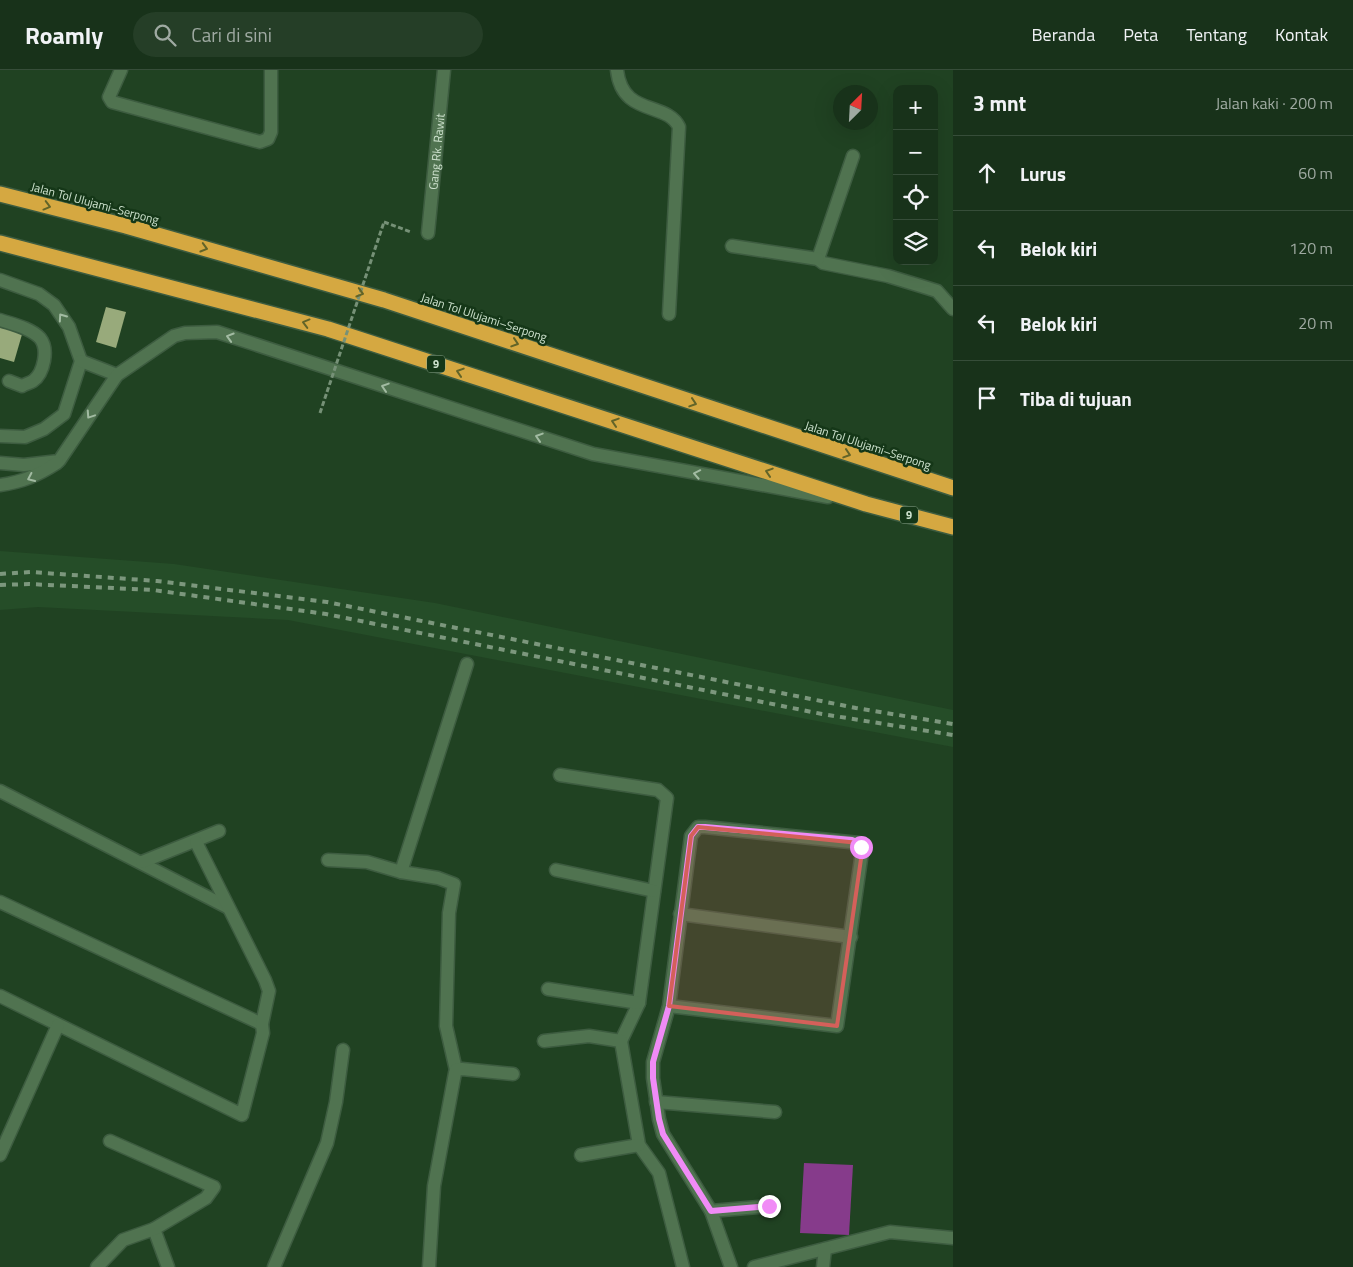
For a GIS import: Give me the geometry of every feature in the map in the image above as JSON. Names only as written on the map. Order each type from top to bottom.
[{"type":"highway","name":"Jalan Tol Ulujami–Serpong","points":[[0,194],[126,226],[384,300],[953,488]]},
{"type":"highway","name":"9","points":[[0,243],[328,329],[866,504],[953,527]]},
{"type":"street","points":[[121,70],[108,97],[112,102],[260,142],[268,139],[271,132],[271,70]]},
{"type":"street","name":"Gang Rk. Rawit","points":[[428,233],[444,70]]},
{"type":"street","points":[[617,70],[623,90],[636,103],[668,115],[676,120],[679,127],[669,314]]},
{"type":"street","points":[[818,259],[853,156]]},
{"type":"street","points":[[732,246],[818,259],[823,263],[888,276],[929,288],[942,296],[946,304],[953,309]]},
{"type":"street","points":[[0,280],[39,294],[54,306],[69,327],[81,361],[64,414],[44,429],[25,437],[0,436]]},
{"type":"street","points":[[0,320],[26,329],[40,338],[45,349],[44,362],[34,381],[22,386],[9,380]]},
{"type":"street","points":[[0,485],[20,483],[33,478],[59,461],[117,375],[174,336],[185,333],[217,332],[593,454],[866,504]]},
{"type":"street","points":[[81,361],[117,375]]},
{"type":"street","points":[[0,463],[24,465],[59,461]]},
{"type":"street","points":[[401,872],[467,664]]},
{"type":"street","points":[[560,775],[633,784],[658,790],[667,798],[639,1003],[621,1041],[639,1145],[660,1173],[683,1267]]},
{"type":"street","points":[[0,791],[142,862],[228,908]]},
{"type":"street","points":[[669,1006],[836,1026],[851,937],[862,852],[859,843],[852,840],[698,827],[691,836],[669,1006],[653,1062],[656,1102],[663,1134],[711,1211],[731,1267]]},
{"type":"street","points":[[142,862],[196,842],[219,831]]},
{"type":"street","points":[[0,996],[242,1115],[263,1033],[262,1024],[269,991],[196,842]]},
{"type":"street","points":[[328,860],[367,862],[401,872],[438,878],[454,884],[449,913],[446,1026],[456,1070],[434,1186],[429,1267]]},
{"type":"street","points":[[556,870],[654,891]]},
{"type":"street","points":[[0,902],[262,1024]]},
{"type":"street","points":[[680,914],[851,937]]},
{"type":"street","points":[[548,989],[639,1003]]},
{"type":"street","points":[[0,1155],[58,1024]]},
{"type":"street","points":[[544,1040],[589,1036],[621,1041]]},
{"type":"street","points":[[274,1267],[327,1143],[336,1102],[343,1050]]},
{"type":"street","points":[[456,1070],[513,1074]]},
{"type":"street","points":[[656,1102],[775,1112]]},
{"type":"street","points":[[97,1267],[123,1240],[154,1229],[206,1198],[214,1187],[110,1141]]},
{"type":"street","points":[[581,1154],[639,1145]]},
{"type":"street","points":[[711,1211],[769,1206]]},
{"type":"street","points":[[154,1229],[168,1267]]},
{"type":"street","points":[[754,1267],[890,1232],[953,1238]]},
{"type":"street","points":[[823,1267],[826,1249]]},
{"type":"path","points":[[320,413],[384,222],[427,237],[428,233]]},
{"type":"highlighted area","points":[[698,827],[852,840],[859,843],[862,852],[837,1026],[669,1006],[691,836]]},
{"type":"shaded area","points":[[0,551],[174,564],[435,603],[953,710],[953,747],[288,620],[38,607],[0,610]]},
{"type":"shaded area","points":[[804,1163],[853,1165],[849,1235],[800,1233]]},
{"type":"building","points":[[106,307],[126,312],[116,348],[96,342]]},
{"type":"building","points":[[0,325],[23,331],[14,362],[0,358]]},
{"type":"railway","points":[[0,574],[31,572],[157,581],[327,602],[856,708],[953,724]]},
{"type":"railway","points":[[0,585],[29,584],[153,590],[326,614],[822,714],[953,735]]},
{"type":"route","points":[[769,1206],[711,1211],[663,1134],[659,1119],[653,1078],[653,1062],[669,1006],[691,836],[698,827],[705,827],[852,840],[859,843],[861,847]]}]
